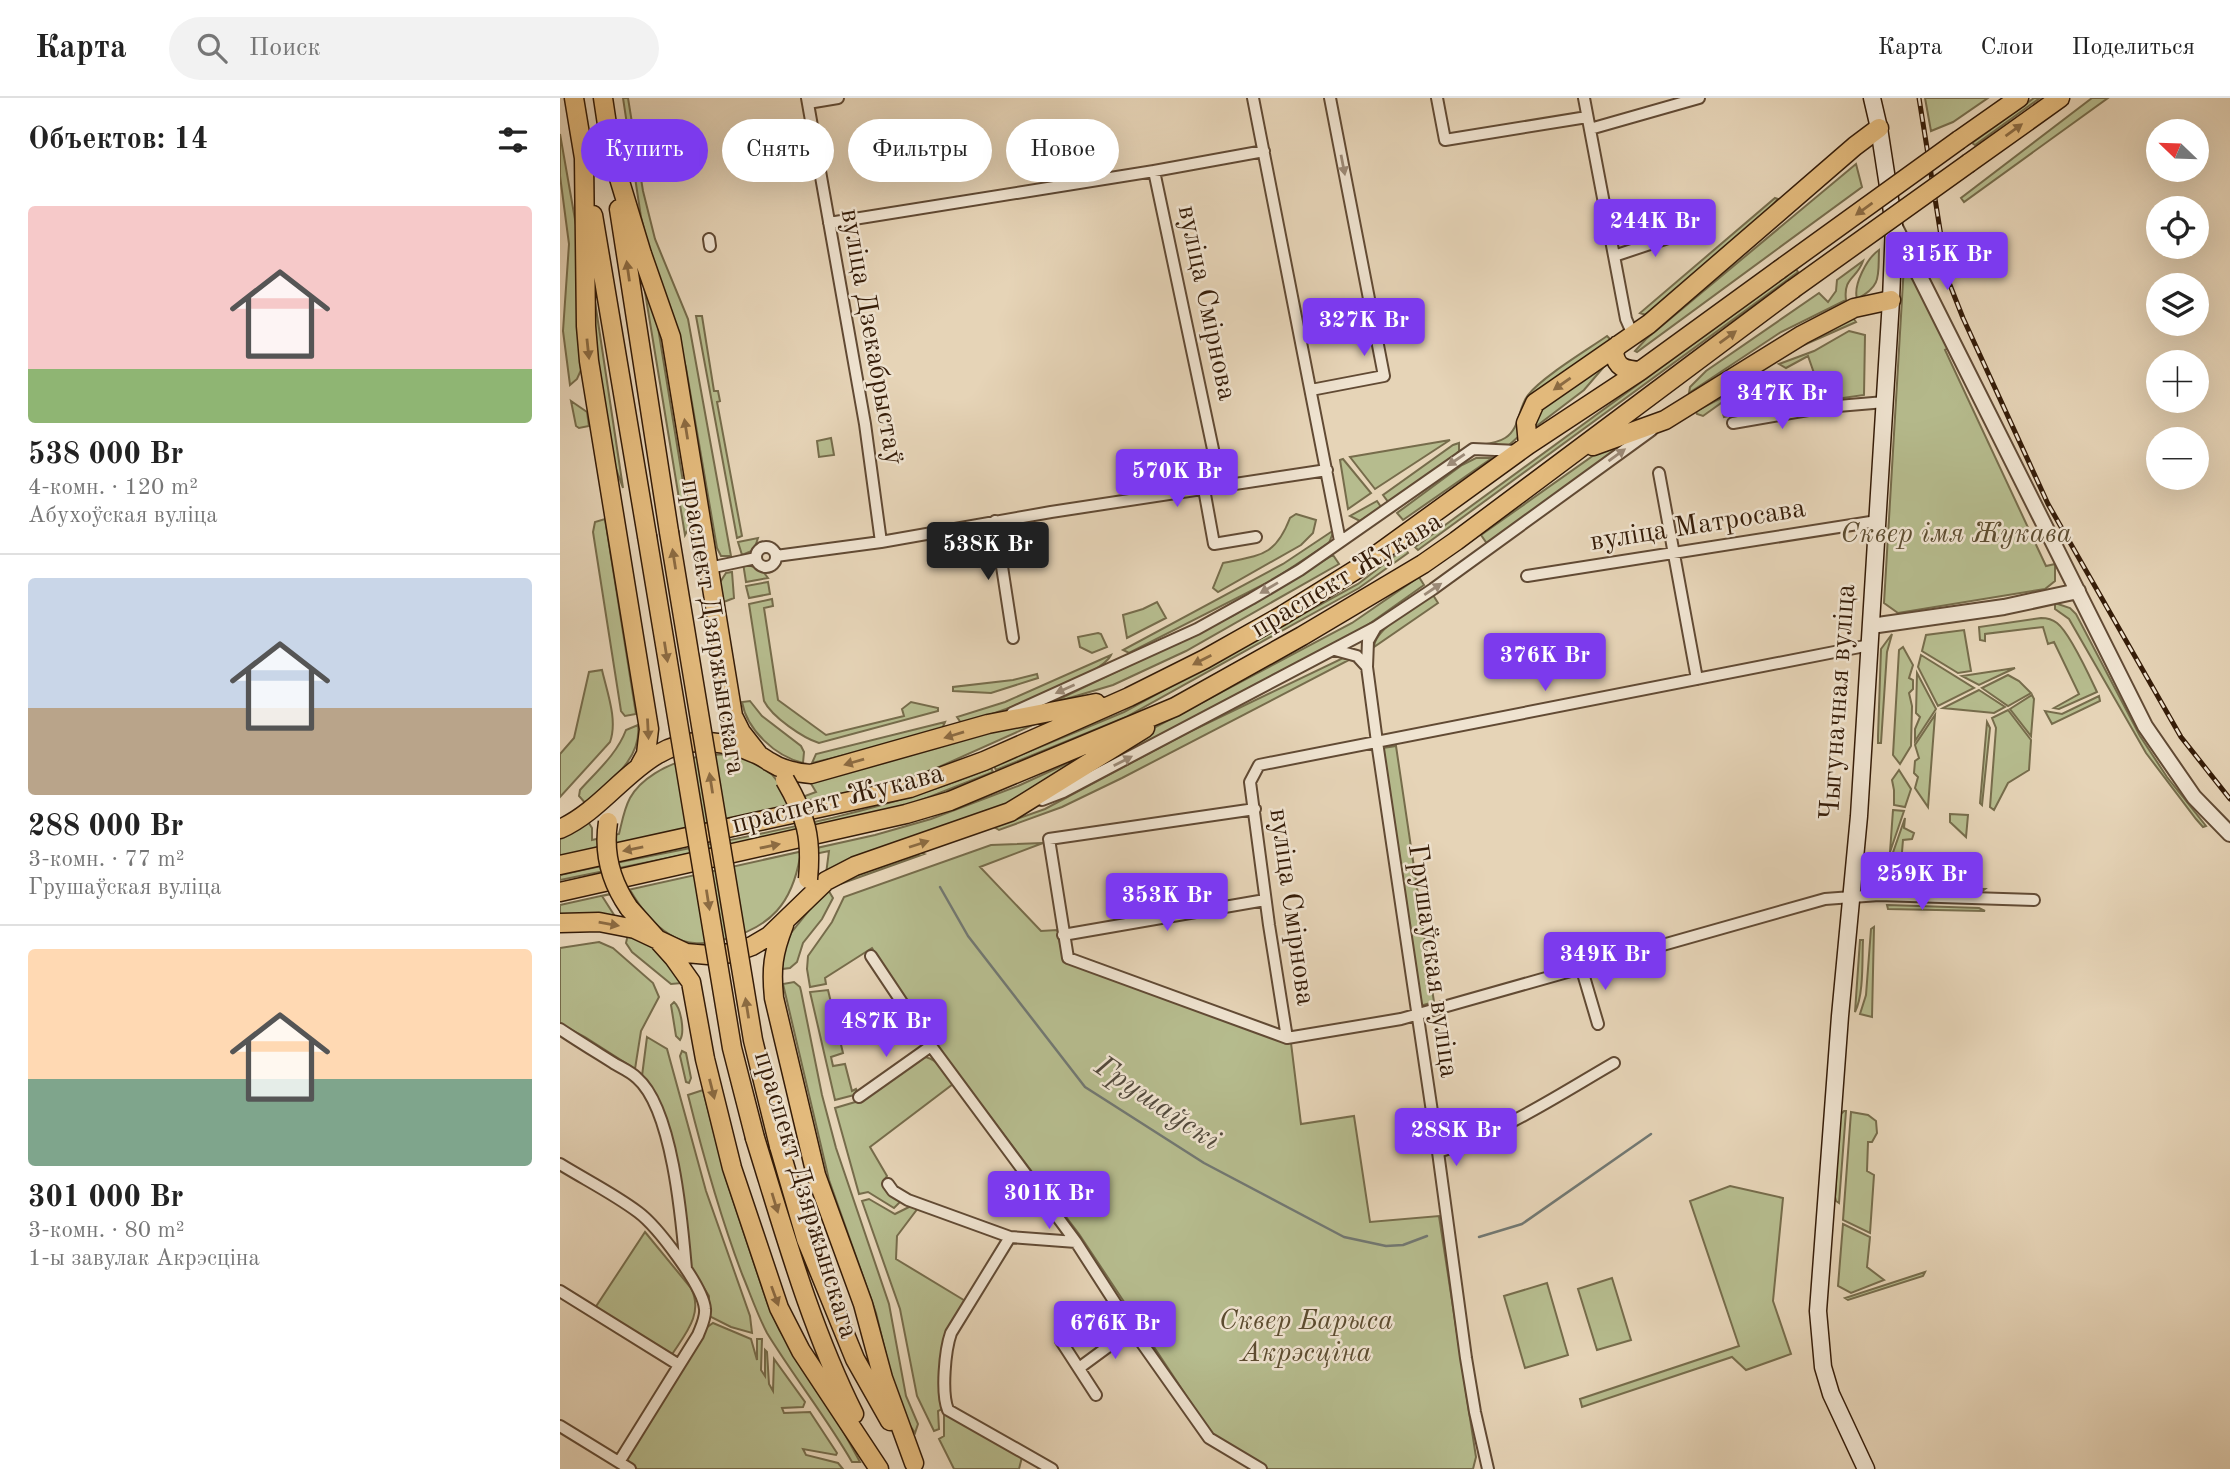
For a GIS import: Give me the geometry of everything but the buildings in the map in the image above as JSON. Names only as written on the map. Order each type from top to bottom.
[{"type":"main road","name":"праспект Дзяржынскага","points":[[574,98],[581,141]]},
{"type":"main road","name":"праспект Дзяржынскага","points":[[603,98],[606,119]]},
{"type":"main road","name":"Чыгуначная вуліца","points":[[1866,1469],[1831,1394],[1823,1367],[1818,1311],[1840,1016],[1859,816],[1891,300],[1894,225],[1872,98]]},
{"type":"main road","name":"праспект Жукава","points":[[560,865],[910,788],[984,761],[1129,697],[1205,659],[1283,615],[1404,536],[1525,448],[1640,371],[2019,98]]},
{"type":"main road","name":"праспект Жукава","points":[[560,892],[906,814],[950,801],[1175,707],[1423,564],[1793,289],[2060,98]]},
{"type":"main road","points":[[1525,448],[1527,423],[1535,403],[1625,340],[1702,280],[1879,128]]},
{"type":"main road","points":[[584,182],[583,225],[587,252],[586,326],[594,396],[649,729],[646,754],[640,765]]},
{"type":"main road","name":"праспект Дзяржынскага","points":[[588,182],[732,1048],[755,1138],[788,1246],[830,1366],[880,1469]]},
{"type":"main road","name":"праспект Дзяржынскага","points":[[616,182],[669,532],[753,1040],[779,1146],[806,1239],[855,1359],[916,1466]]},
{"type":"main road","points":[[620,182],[671,337],[733,716],[741,732],[785,780],[801,809],[806,825],[811,856],[808,879],[805,892],[774,948],[771,968],[774,998],[816,1175],[863,1304],[880,1368],[916,1466]]},
{"type":"main road","points":[[1576,452],[1665,420],[1802,335],[1854,308],[1891,300]]},
{"type":"main road","points":[[1625,340],[1614,352],[1619,366],[1625,370],[1640,371]]},
{"type":"main road","points":[[1653,393],[1643,411],[1643,418],[1649,422],[1665,420]]},
{"type":"main road","points":[[560,829],[576,822],[640,765],[669,748],[685,743],[722,743],[784,769],[811,774],[988,724],[1129,697]]},
{"type":"main road","points":[[560,923],[599,922],[635,929],[686,953],[721,955],[752,946],[769,936],[826,881],[855,866],[1010,812],[1175,707]]},
{"type":"main road","points":[[622,783],[608,822],[607,853],[617,890],[691,982],[705,1059],[732,1168],[779,1308],[795,1342],[880,1469]]},
{"type":"street","points":[[807,101],[838,98]]},
{"type":"street","points":[[1253,98],[1340,541]]},
{"type":"street","points":[[1311,390],[1384,376],[1330,98]]},
{"type":"street","points":[[1437,98],[1445,140],[1588,123],[1699,98]]},
{"type":"street","points":[[1584,98],[1626,319],[1625,340]]},
{"type":"street","name":"вуліца Дзекабрыстаў","points":[[807,101],[865,424],[881,542]]},
{"type":"street","points":[[829,223],[1264,151]]},
{"type":"street","name":"вуліца Смірнова","points":[[1154,171],[1221,487]]},
{"type":"street","points":[[1894,225],[2157,745],[2194,797],[2230,834]]},
{"type":"street","points":[[1614,257],[1686,232]]},
{"type":"street","points":[[1733,423],[1826,407],[1885,401]]},
{"type":"street","name":"праспект Жукава","points":[[1010,812],[1063,792],[1376,627],[1433,589],[1665,420]]},
{"type":"street","name":"праспект Жукава","points":[[988,724],[1197,629],[1300,570],[1473,449],[1525,448]]},
{"type":"street","points":[[709,568],[755,558],[760,566],[766,568],[774,564],[776,556],[881,542],[995,521],[1327,470]]},
{"type":"street","points":[[1659,473],[1697,679]]},
{"type":"street","points":[[1204,489],[1214,544],[1256,537]]},
{"type":"street","points":[[995,521],[1013,638]]},
{"type":"street","name":"вуліца Матросава","points":[[1527,576],[1877,521]]},
{"type":"street","points":[[1871,626],[2004,607],[2078,591]]},
{"type":"street","name":"Грушаўская вуліца","points":[[1376,627],[1368,641],[1367,667],[1466,1358],[1488,1469]]},
{"type":"street","points":[[1377,742],[1870,645]]},
{"type":"street","points":[[1335,650],[1357,656],[1367,667]]},
{"type":"street","name":"вуліца Смірнова","points":[[1287,1038],[1265,900],[1251,782],[1259,765],[1377,742]]},
{"type":"street","points":[[1255,809],[1049,839],[1068,958],[1287,1038],[1417,1015],[1825,899],[1851,896],[2034,900]]},
{"type":"street","points":[[1063,934],[1265,900]]},
{"type":"street","points":[[871,956],[930,1046],[1076,1241],[1132,1329],[1209,1438],[1261,1469]]},
{"type":"street","points":[[1582,970],[1598,1024]]},
{"type":"street","points":[[560,1029],[638,1078],[651,1096],[660,1119],[676,1187],[682,1221],[685,1269]]},
{"type":"street","points":[[859,1097],[930,1046]]},
{"type":"street","points":[[1438,1152],[1465,1144],[1499,1128],[1614,1063]]},
{"type":"street","points":[[560,1164],[638,1212],[651,1224],[685,1269],[701,1296],[705,1309],[698,1335],[619,1462]]},
{"type":"street","points":[[888,1184],[893,1191],[908,1200],[1010,1237],[1076,1241]]},
{"type":"street","points":[[1010,1237],[951,1333],[946,1350],[946,1400],[951,1412],[1052,1469]]},
{"type":"street","points":[[560,1291],[679,1365]]},
{"type":"street","points":[[1079,1368],[1132,1329]]},
{"type":"street","points":[[1061,1340],[1096,1395]]},
{"type":"street","points":[[560,1426],[630,1469]]},
{"type":"green space","points":[[623,98],[628,98],[631,119],[626,119]]},
{"type":"green space","points":[[1925,98],[1988,98],[1953,122],[1931,131]]},
{"type":"green space","points":[[2034,98],[2040,98],[1975,145],[1972,143]]},
{"type":"green space","points":[[2092,98],[2108,98],[1964,202],[1961,198]]},
{"type":"green space","points":[[560,134],[576,225],[579,302],[577,324],[581,370],[570,385],[563,331],[569,244],[560,176]]},
{"type":"green space","points":[[1856,164],[1862,187],[1635,351],[1646,339]]},
{"type":"green space","points":[[636,182],[642,182],[655,239],[688,319],[731,556],[721,556],[717,548],[686,368],[641,217]]},
{"type":"green space","points":[[1775,198],[1778,199],[1769,209],[1649,316],[1640,313]]},
{"type":"green space","points":[[1879,250],[1875,285],[1857,299],[1857,287],[1862,272]]},
{"type":"green space","points":[[1863,261],[1848,282],[1846,300],[1781,332],[1689,393],[1690,387],[1706,371],[1819,293],[1828,302],[1836,291],[1837,280]]},
{"type":"green space","name":"Сквер імя Жукава","points":[[1908,264],[1950,347],[1945,350],[2046,566],[2055,564],[2055,581],[2045,589],[1898,613],[1884,603],[1904,265]]},
{"type":"green space","points":[[1796,269],[1798,272],[1418,550],[1415,547]]},
{"type":"green space","points":[[644,286],[656,315],[690,525],[685,535]]},
{"type":"green space","points":[[594,295],[623,488],[615,466],[592,326]]},
{"type":"green space","points":[[696,316],[702,316],[714,391],[718,391],[720,401],[717,402],[742,536],[737,538]]},
{"type":"green space","points":[[1853,318],[1856,322],[1781,355]]},
{"type":"green space","points":[[1849,331],[1865,335],[1864,395],[1829,400],[1817,396],[1802,384],[1815,376],[1808,356],[1786,368],[1779,364],[1814,351]]},
{"type":"green space","points":[[1607,336],[1614,343],[1563,379],[1519,436],[1508,446],[1473,446],[1498,442],[1510,434],[1528,395],[1554,372]]},
{"type":"green space","points":[[1608,362],[1584,390],[1534,428],[1540,410]]},
{"type":"green space","points":[[1727,395],[1728,398],[1703,416],[1697,414],[1696,411]]},
{"type":"green space","points":[[1740,396],[1802,404],[1724,417],[1723,414]]},
{"type":"green space","points":[[571,401],[587,412],[589,426],[576,426]]},
{"type":"green space","points":[[831,438],[834,455],[819,457],[817,441]]},
{"type":"green space","points":[[1635,438],[1488,545],[1481,535],[1604,448]]},
{"type":"green space","points":[[1450,440],[1375,489],[1350,457]]},
{"type":"green space","points":[[1459,443],[1459,451],[1456,454],[1389,503],[1383,495]]},
{"type":"green space","points":[[1476,458],[1492,458],[1403,520],[1397,513],[1462,465]]},
{"type":"green space","points":[[1343,459],[1371,493],[1348,509],[1340,460]]},
{"type":"green space","points":[[1377,501],[1381,507],[1360,521],[1350,516]]},
{"type":"green space","points":[[1296,514],[1316,520],[1313,533],[1301,545],[1218,592],[1213,588],[1223,563],[1265,552],[1278,540],[1290,518]]},
{"type":"green space","points":[[605,519],[636,714],[625,716],[621,711],[593,532],[595,522]]},
{"type":"green space","points":[[1334,530],[1329,543],[1274,579],[1129,653],[1123,650],[1283,564]]},
{"type":"green space","points":[[758,538],[754,550],[742,555],[738,542]]},
{"type":"green space","points":[[1405,548],[1408,553],[1359,588],[1126,717],[996,770],[994,766],[1124,712],[1358,584]]},
{"type":"green space","points":[[1333,555],[1339,564],[1186,651],[1113,685],[1049,704],[1232,616]]},
{"type":"green space","points":[[743,563],[762,570],[768,578],[746,582]]},
{"type":"green space","points":[[732,572],[734,598],[721,603],[719,584],[726,573]]},
{"type":"green space","points":[[1419,577],[1424,585],[1355,634],[1082,776],[1148,731],[1352,623]]},
{"type":"green space","points":[[768,582],[770,594],[749,598],[746,586]]},
{"type":"green space","points":[[1433,595],[1438,603],[1374,647],[1376,640],[1389,625]]},
{"type":"green space","points":[[772,599],[773,606],[764,608],[778,700],[826,735],[904,716],[902,709],[911,702],[938,708],[938,711],[819,743],[797,732],[774,714],[764,701],[749,604]]},
{"type":"green space","points":[[1157,602],[1166,618],[1127,638],[1123,615]]},
{"type":"green space","points":[[2055,603],[2070,608],[2076,614],[2140,736],[2167,777],[2206,826],[2203,827],[2196,819],[2146,753],[2069,619],[2055,609]]},
{"type":"green space","points":[[2041,618],[2052,620],[2062,628],[2097,692],[2059,709],[2054,708],[2079,694],[2054,642],[2048,644],[2043,627],[1985,634],[1985,641],[1980,640],[1979,627]]},
{"type":"green space","points":[[1964,630],[1971,671],[1958,673],[1922,651],[1926,635]]},
{"type":"green space","points":[[1098,633],[1107,647],[1092,653],[1080,647],[1078,637]]},
{"type":"green space","points":[[1892,634],[1887,652],[1881,743],[1878,743],[1881,649]]},
{"type":"green space","points":[[1903,647],[1913,665],[1909,678],[1913,680],[1913,689],[1909,693],[1912,706],[1911,746],[1900,764],[1893,755],[1899,650]]},
{"type":"green space","points":[[1111,655],[1087,674],[1042,695],[961,723],[957,717],[1005,702]]},
{"type":"green space","points":[[1921,655],[1974,688],[1938,706],[1918,667]]},
{"type":"green space","points":[[1343,658],[1349,660],[1122,778],[1062,807],[999,830],[994,827],[1045,809],[1187,733]]},
{"type":"green space","points":[[2015,668],[1979,685],[1962,676]]},
{"type":"green space","points":[[602,670],[612,715],[610,742],[560,797],[560,754],[574,738],[589,672]]},
{"type":"green space","points":[[1917,673],[1936,709],[1915,741],[1915,729],[1920,717],[1916,713]]},
{"type":"green space","points":[[1037,674],[1038,678],[991,693],[953,691],[953,687],[1013,680]]},
{"type":"green space","points":[[2008,675],[2031,693],[2008,706],[1982,688]]},
{"type":"green space","points":[[1979,690],[2005,707],[1994,713],[1943,708]]},
{"type":"green space","points":[[2032,695],[2034,699],[2031,736],[2010,709]]},
{"type":"green space","points":[[2099,696],[2100,701],[2052,724],[2045,711],[2062,714]]},
{"type":"green space","points":[[750,701],[762,716],[801,746],[804,752],[803,763],[782,754],[756,732],[742,702]]},
{"type":"green space","points":[[2008,710],[2031,740],[2029,770],[2008,783],[1994,810],[1990,807],[1996,728],[1992,718]]},
{"type":"green space","points":[[1055,715],[904,780],[560,858],[560,836],[587,820],[592,828],[592,840],[619,834],[628,802],[640,785],[672,764],[692,758],[731,755],[749,759],[772,774],[789,802],[816,792],[807,777]]},
{"type":"green space","points":[[1935,715],[1928,807],[1915,788],[1918,777],[1914,773],[1915,761],[1919,758],[1915,745]]},
{"type":"green space","points":[[945,722],[941,731],[933,734],[812,763],[816,754]]},
{"type":"green space","points":[[1987,722],[1990,728],[1982,805],[1980,803]]},
{"type":"green space","points":[[638,725],[638,738],[629,760],[586,804],[579,796],[580,790],[612,755],[626,730]]},
{"type":"green space","points":[[1396,746],[1434,1002],[1420,1006],[1383,748]]},
{"type":"green space","points":[[1090,753],[1010,805],[826,874],[829,851],[800,857],[791,888],[777,911],[755,928],[726,939],[697,943],[676,938],[652,920],[630,890],[602,896],[616,918],[560,917],[560,905],[875,835],[931,819],[1018,786]]},
{"type":"green space","points":[[991,768],[993,772],[914,803],[821,827],[560,880],[560,875],[778,830],[886,804]]},
{"type":"green space","points":[[1899,770],[1911,789],[1905,807],[1894,805],[1892,780]]},
{"type":"green space","points":[[1893,810],[1904,811],[1890,852]]},
{"type":"green space","points":[[1950,814],[1968,815],[1966,837],[1950,822]]},
{"type":"green space","points":[[1905,818],[1904,828],[1914,833],[1912,839],[1903,840],[1901,864],[1910,865],[1910,873],[1919,873],[1919,868],[1923,868],[1922,879],[1906,879],[1889,864]]},
{"type":"green space","name":"Сквер Барыса Акрэсціна","points":[[1043,843],[980,867],[1041,931],[1057,930],[1064,961],[1291,1043],[1301,1124],[1354,1116],[1370,1222],[1439,1216],[1476,1457],[1473,1469],[1267,1469],[1213,1436],[1079,1234],[936,1045],[872,948],[825,978],[826,984],[810,987],[808,956],[832,922],[844,897],[991,845]]},
{"type":"green space","points":[[918,852],[924,854],[840,884],[835,879]]},
{"type":"green space","points":[[1888,887],[1985,889],[1981,892],[1888,890]]},
{"type":"green space","points":[[827,888],[833,898],[822,919],[803,943],[797,962],[790,968],[782,969],[784,950],[791,933]]},
{"type":"green space","points":[[1887,905],[1979,908],[1985,911],[1888,909]]},
{"type":"green space","points":[[1874,927],[1872,1017],[1860,1014],[1866,995],[1871,929]]},
{"type":"green space","points":[[628,934],[654,948],[683,983],[671,984],[632,952],[626,943]]},
{"type":"green space","points":[[1860,940],[1863,940],[1862,977],[1855,1012]]},
{"type":"green space","points":[[599,942],[613,948],[653,983],[659,997],[641,1031],[635,1069],[560,1024],[560,948]]},
{"type":"green space","points":[[794,982],[800,987],[836,1148],[889,1304],[906,1396],[918,1424],[915,1433],[905,1418],[895,1392],[876,1313],[829,1180],[783,984]]},
{"type":"green space","points":[[828,990],[843,1053],[831,1057],[833,1066],[845,1064],[852,1091],[856,1089],[858,1094],[835,1100],[810,992]]},
{"type":"green space","points":[[674,1002],[682,1020],[680,1040],[676,1036],[671,1005]]},
{"type":"green space","points":[[647,1037],[667,1049],[706,1191],[750,1316],[752,1333],[731,1327],[709,1316],[709,1296],[689,1264],[682,1201],[642,1076]]},
{"type":"green space","points":[[682,1051],[686,1053],[691,1078],[689,1083],[686,1082],[680,1056]]},
{"type":"green space","points":[[921,1057],[936,1062],[953,1084],[870,1147],[887,1176],[883,1182],[900,1202],[894,1208],[868,1192],[859,1194],[835,1108],[862,1100]]},
{"type":"green space","points":[[703,1090],[726,1179],[768,1305],[780,1331],[830,1407],[860,1462],[852,1462],[767,1333],[757,1311],[719,1208],[688,1095]]},
{"type":"green space","points":[[1844,1111],[1839,1203],[1835,1197],[1840,1115]]},
{"type":"green space","points":[[1851,1112],[1868,1115],[1876,1121],[1877,1133],[1872,1142],[1868,1142],[1867,1171],[1874,1175],[1870,1233],[1843,1220]]},
{"type":"green space","points":[[1730,1186],[1783,1198],[1773,1301],[1791,1354],[1746,1370],[1732,1357],[1582,1407],[1580,1399],[1739,1346],[1690,1201]]},
{"type":"green space","points":[[869,1199],[895,1214],[913,1205],[918,1208],[897,1236],[896,1259],[967,1302],[947,1333],[944,1408],[938,1411],[939,1429],[934,1431],[917,1396],[900,1309],[862,1201]]},
{"type":"green space","points":[[1843,1224],[1870,1237],[1867,1267],[1884,1280],[1851,1293],[1838,1286]]},
{"type":"green space","points":[[645,1232],[691,1288],[694,1297],[691,1324],[671,1356],[595,1308]]},
{"type":"green space","points":[[1925,1272],[1923,1276],[1848,1300],[1845,1298]]},
{"type":"green space","points":[[1612,1278],[1631,1340],[1597,1350],[1578,1289]]},
{"type":"green space","points":[[1547,1283],[1568,1355],[1525,1368],[1504,1296]]},
{"type":"green space","points":[[713,1323],[751,1339],[757,1360],[757,1339],[762,1339],[761,1370],[765,1376],[765,1350],[769,1384],[773,1391],[774,1359],[805,1402],[803,1407],[782,1408],[784,1413],[810,1412],[837,1453],[836,1455],[803,1449],[806,1455],[838,1463],[843,1469],[637,1469],[625,1461],[706,1328]]},
{"type":"green space","points":[[946,1413],[1022,1457],[1019,1469],[954,1469],[939,1439],[944,1436]]},
{"type":"waterway","name":"Грушаўскі","points":[[940,887],[968,936],[1085,1087],[1204,1163],[1344,1237],[1386,1246],[1403,1245],[1427,1236]]},
{"type":"waterway","name":"Грушаўскі","points":[[1479,1237],[1522,1224],[1651,1134]]},
{"type":"railway","points":[[1919,98],[1948,280],[1963,318],[2048,504],[2181,737],[2230,799]]}]
